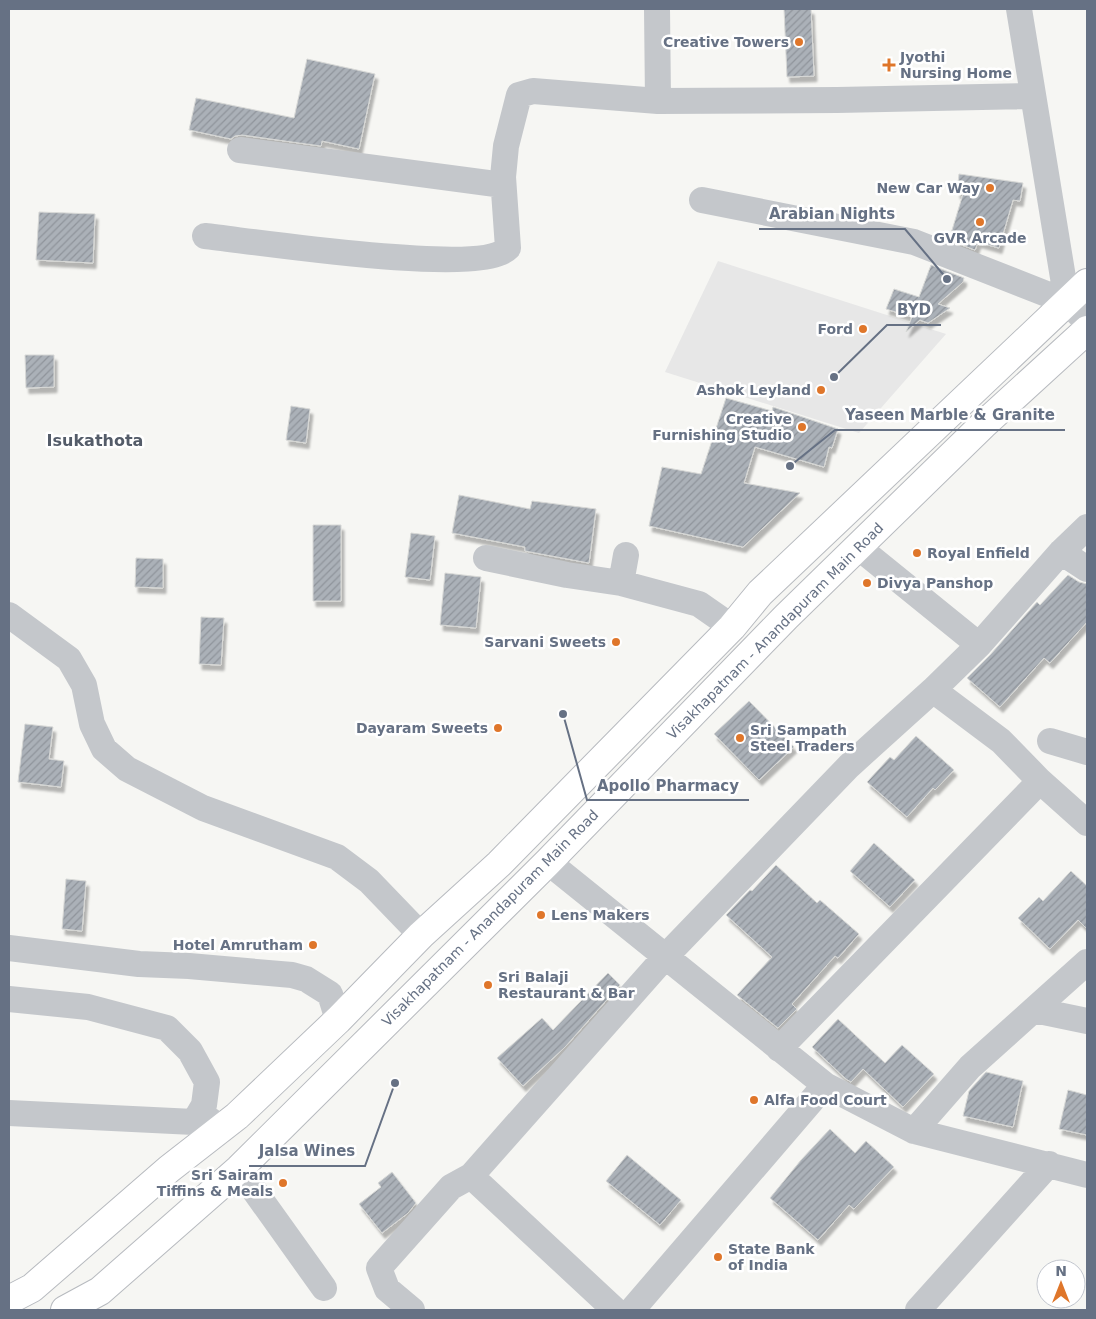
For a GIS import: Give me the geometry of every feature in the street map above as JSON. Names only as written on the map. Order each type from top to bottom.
[{"type":"main road","points":[[9,1300],[32,1288],[169,1169],[237,1116],[338,1020],[421,935],[499,864],[732,627],[760,593],[1087,283]]},
{"type":"main road","name":"Visakhapatnam - Anandapuram Main Road","points":[[65,1310],[97,1301],[238,1169],[548,862],[786,616],[983,425],[1087,330]]},
{"type":"street","points":[[657,9],[658,100]]},
{"type":"street","points":[[1019,9],[1067,302]]},
{"type":"street","points":[[205,236],[348,254],[398,257],[472,260],[504,253],[508,248],[503,185],[506,146],[519,95],[533,90],[658,100],[837,100],[1033,96]]},
{"type":"street","points":[[240,150],[503,185]]},
{"type":"street","points":[[702,200],[914,242],[1067,302],[1087,322]]},
{"type":"street","points":[[412,1310],[387,1289],[379,1268],[451,1187],[470,1176],[665,957],[849,766],[933,690],[979,645],[1061,552],[1087,527]]},
{"type":"street","points":[[858,547],[979,645]]},
{"type":"street","points":[[1061,552],[1087,569]]},
{"type":"street","points":[[621,583],[626,555]]},
{"type":"street","points":[[486,558],[567,575],[621,583],[699,604],[732,627]]},
{"type":"street","points":[[9,615],[69,660],[84,686],[92,724],[104,749],[127,769],[203,808],[337,856],[369,882],[421,935]]},
{"type":"street","points":[[933,690],[1000,740],[1040,781],[1087,822]]},
{"type":"street","points":[[1050,741],[1087,752]]},
{"type":"street","points":[[779,1049],[1040,781]]},
{"type":"street","points":[[548,862],[825,1085],[914,1131],[1087,1175]]},
{"type":"street","points":[[9,948],[139,964],[292,975],[306,980],[330,994],[338,1020]]},
{"type":"street","points":[[914,1131],[970,1068],[1087,962]]},
{"type":"street","points":[[9,999],[88,1007],[167,1028],[190,1051],[207,1082],[204,1105],[194,1122]]},
{"type":"street","points":[[1034,1010],[1087,1021]]},
{"type":"street","points":[[632,1310],[825,1085]]},
{"type":"street","points":[[9,1114],[194,1122],[237,1116]]},
{"type":"street","points":[[918,1310],[1049,1164]]},
{"type":"street","points":[[238,1169],[277,1220],[324,1288]]},
{"type":"street","points":[[470,1176],[615,1310]]},
{"type":"shaded area","points":[[718,261],[946,334],[859,433],[665,372]]},
{"type":"building","name":"Creative Towers","points":[[784,9],[811,9],[814,76],[787,77]]},
{"type":"building","points":[[307,59],[375,74],[359,149],[322,141],[321,146],[242,135],[231,139],[189,130],[196,98],[294,118]]},
{"type":"building","points":[[959,174],[1023,183],[1020,201],[1013,200],[999,248],[978,242],[975,250],[949,240],[963,194],[957,193]]},
{"type":"building","points":[[39,212],[95,214],[93,263],[36,260]]},
{"type":"building","points":[[931,265],[964,278],[963,282],[938,304],[950,308],[928,323],[920,320],[906,332],[912,317],[886,309],[894,289],[919,297]]},
{"type":"building","points":[[25,355],[54,355],[54,387],[26,388]]},
{"type":"building","points":[[726,398],[772,411],[773,407],[838,429],[832,448],[829,447],[824,467],[755,447],[744,483],[800,493],[743,547],[649,526],[662,467],[701,474]]},
{"type":"building","points":[[291,406],[310,409],[306,443],[286,440]]},
{"type":"building","points":[[459,495],[530,509],[532,501],[596,509],[589,563],[525,551],[525,547],[452,533]]},
{"type":"building","points":[[313,525],[341,525],[341,601],[313,601]]},
{"type":"building","points":[[411,533],[435,536],[430,580],[405,577]]},
{"type":"building","points":[[136,558],[163,559],[163,588],[135,587]]},
{"type":"building","points":[[445,573],[481,577],[476,628],[440,625]]},
{"type":"building","points":[[1068,575],[1079,582],[1087,584],[1087,622],[1050,663],[1044,658],[1000,707],[967,678],[1037,602],[1040,605]]},
{"type":"building","points":[[201,617],[224,618],[221,665],[199,664]]},
{"type":"building","points":[[749,701],[794,747],[759,780],[714,734]]},
{"type":"building","points":[[25,724],[53,727],[49,759],[64,761],[61,787],[18,782]]},
{"type":"building","points":[[916,736],[954,770],[935,790],[933,788],[907,817],[867,782],[890,757],[894,760]]},
{"type":"building","points":[[874,843],[915,880],[890,907],[850,871]]},
{"type":"building","points":[[776,865],[817,903],[820,900],[859,934],[838,958],[835,956],[792,1004],[797,1009],[778,1028],[737,995],[772,957],[726,915]]},
{"type":"building","points":[[1071,871],[1087,886],[1087,929],[1078,920],[1050,949],[1018,918],[1039,897],[1043,901]]},
{"type":"building","points":[[66,879],[86,881],[82,931],[62,929]]},
{"type":"building","points":[[608,973],[620,985],[565,1047],[523,1086],[497,1058],[542,1018],[553,1030]]},
{"type":"building","points":[[838,1019],[885,1063],[902,1045],[934,1074],[903,1107],[863,1069],[851,1082],[812,1047]]},
{"type":"building","points":[[986,1072],[1023,1081],[1013,1127],[963,1116],[969,1091]]},
{"type":"building","points":[[1068,1090],[1087,1095],[1087,1135],[1059,1129]]},
{"type":"building","points":[[830,1129],[855,1153],[866,1141],[894,1167],[854,1209],[849,1205],[818,1240],[770,1198],[801,1160]]},
{"type":"building","points":[[627,1155],[681,1200],[660,1225],[606,1181]]},
{"type":"building","points":[[392,1172],[416,1203],[408,1213],[382,1233],[359,1204],[381,1187],[378,1183]]},
{"type":"place","name":"Creative Towers","points":[[799,42]]},
{"type":"place","name":"Jyothi Nursing Home","points":[[889,65]]},
{"type":"place","name":"New Car Way","points":[[990,188]]},
{"type":"place","name":"GVR Arcade","points":[[980,222]]},
{"type":"place","name":"Arabian Nights","points":[[947,279]]},
{"type":"place","name":"Ford","points":[[863,329]]},
{"type":"place","name":"BYD","points":[[834,377]]},
{"type":"place","name":"Ashok Leyland","points":[[821,390]]},
{"type":"place","name":"Creative Furnishing Studio","points":[[802,427]]},
{"type":"place","name":"Yaseen Marble & Granite","points":[[790,466]]},
{"type":"place","name":"Royal Enfield","points":[[917,553]]},
{"type":"place","name":"Divya Panshop","points":[[867,583]]},
{"type":"place","name":"Sarvani Sweets","points":[[616,642]]},
{"type":"place","name":"Apollo Pharmacy","points":[[563,714]]},
{"type":"place","name":"Dayaram Sweets","points":[[498,728]]},
{"type":"place","name":"Sri Sampath Steel Traders","points":[[740,738]]},
{"type":"place","name":"Lens Makers","points":[[541,915]]},
{"type":"place","name":"Hotel Amrutham","points":[[313,945]]},
{"type":"place","name":"Sri Balaji Restaurant & Bar","points":[[488,985]]},
{"type":"place","name":"Jalsa Wines","points":[[395,1083]]},
{"type":"place","name":"Alfa Food Court","points":[[754,1100]]},
{"type":"place","name":"Sri Sairam Tiffins & Meals","points":[[283,1183]]},
{"type":"place","name":"State Bank of India","points":[[718,1257]]},
{"type":"district","name":"Isukathota","points":[[95,440]]}]
